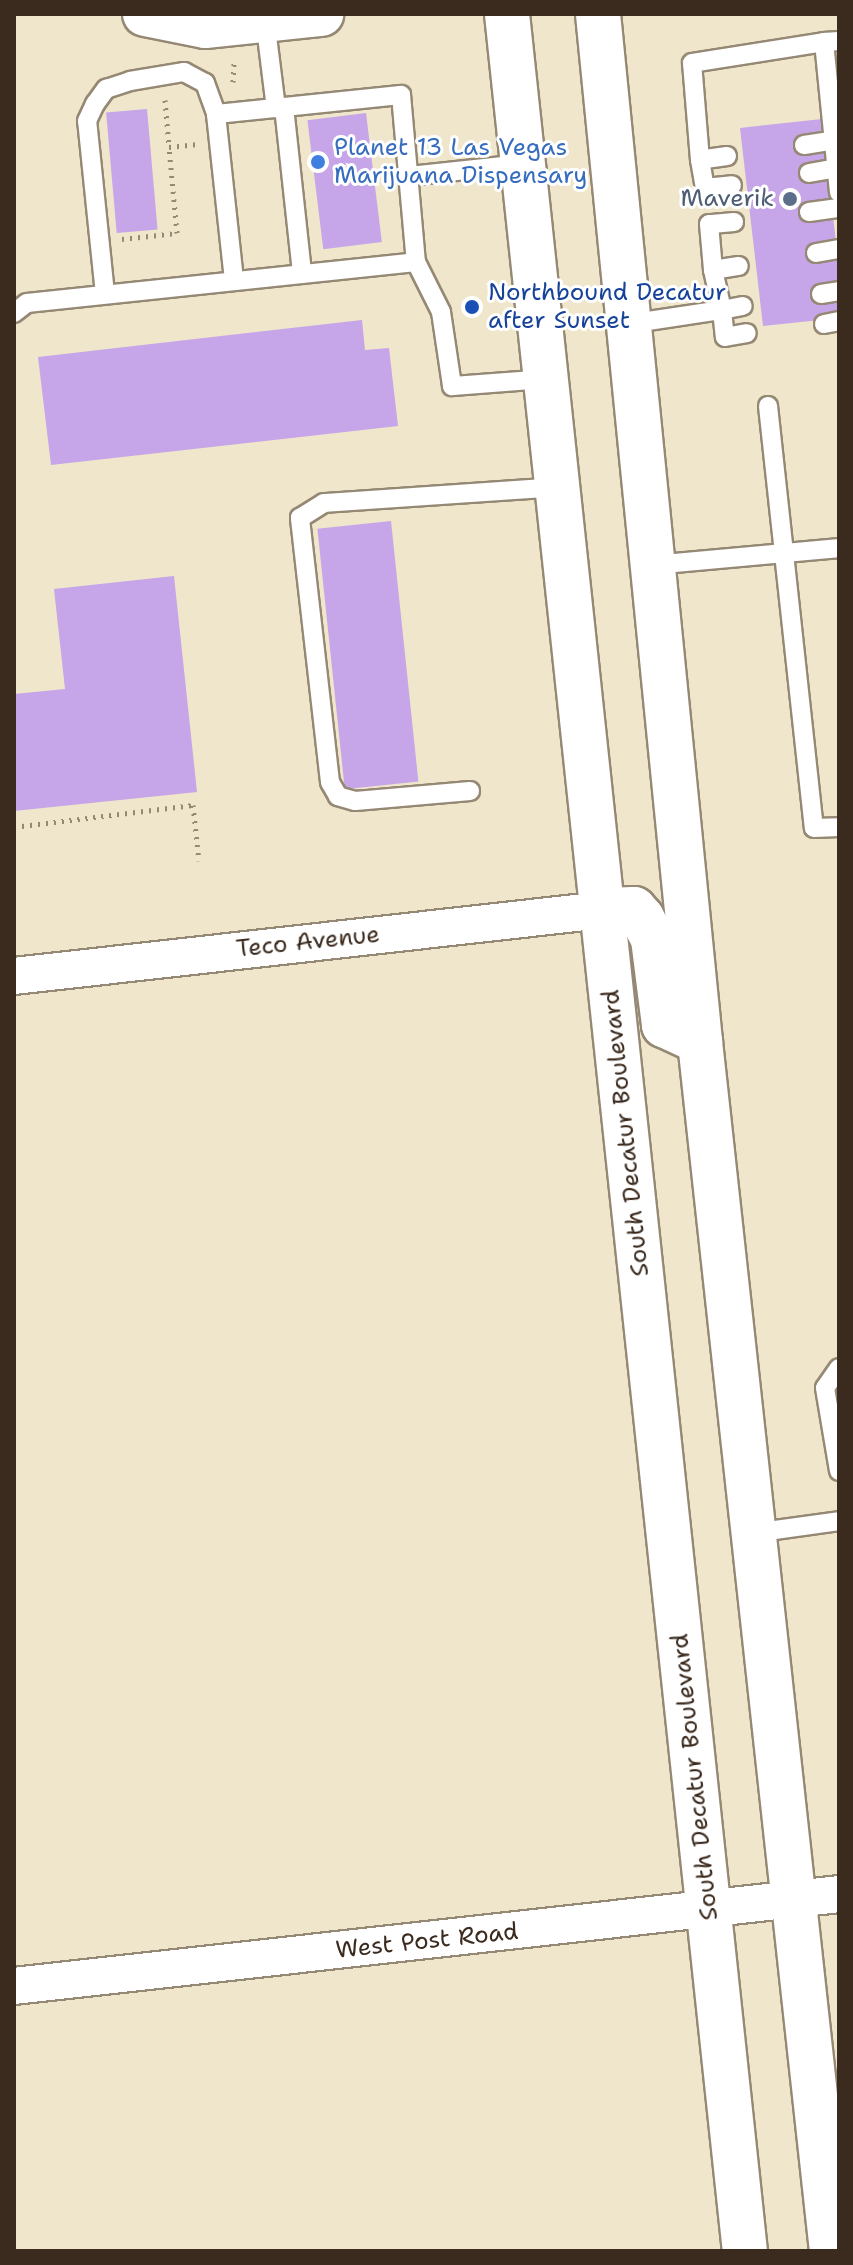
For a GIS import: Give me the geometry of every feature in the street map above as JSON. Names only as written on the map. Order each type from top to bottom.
[{"type":"main road","points":[[145,14],[205,26],[321,14]]},
{"type":"main road","name":"South Decatur Boulevard","points":[[507,14],[745,2251]]},
{"type":"main road","points":[[598,14],[700,1042],[753,1533],[795,1902],[827,2094],[832,2251]]},
{"type":"main road","points":[[602,910],[634,909],[642,918],[653,939],[664,1025],[700,1042]]},
{"type":"street","name":"Teco Avenue","points":[[14,976],[602,910]]},
{"type":"street","name":"West Post Road","points":[[14,1986],[795,1902],[839,1894]]},
{"type":"lane","points":[[265,20],[302,273]]},
{"type":"lane","points":[[747,333],[725,337],[713,270],[692,63],[832,42],[834,140],[839,192]]},
{"type":"lane","points":[[105,294],[87,121],[106,89],[184,72],[205,83],[216,114],[234,280]]},
{"type":"lane","points":[[216,114],[401,95],[416,262],[441,312],[452,386],[545,379]]},
{"type":"lane","points":[[804,145],[834,140]]},
{"type":"lane","points":[[700,160],[727,156]]},
{"type":"lane","points":[[409,176],[522,164]]},
{"type":"lane","points":[[809,173],[837,168]]},
{"type":"lane","points":[[705,188],[732,185]]},
{"type":"lane","points":[[809,212],[839,208]]},
{"type":"lane","points":[[709,224],[734,222]]},
{"type":"lane","points":[[816,253],[839,249]]},
{"type":"lane","points":[[14,313],[27,303],[416,262]]},
{"type":"lane","points":[[713,270],[739,266]]},
{"type":"lane","points":[[628,324],[743,306]]},
{"type":"lane","points":[[768,406],[814,828],[839,827]]},
{"type":"lane","points":[[470,791],[355,801],[338,796],[330,782],[300,518],[324,503],[557,487]]},
{"type":"lane","points":[[653,565],[839,548]]},
{"type":"lane","points":[[839,1368],[825,1388],[839,1471]]},
{"type":"lane","points":[[753,1533],[839,1521]]},
{"type":"path","points":[[152,97],[164,96],[169,147]]},
{"type":"path","points":[[14,827],[193,805],[199,861]]},
{"type":"building","points":[[147,109],[158,230],[117,233],[106,113]]},
{"type":"building","points":[[366,113],[382,242],[323,249],[307,120]]},
{"type":"building","name":"Maverik","points":[[822,119],[839,269],[839,318],[763,326],[740,128]]},
{"type":"building","points":[[362,320],[365,350],[389,348],[398,426],[51,465],[38,357]]},
{"type":"building","points":[[391,521],[418,782],[345,789],[317,529]]},
{"type":"building","points":[[174,576],[197,792],[14,811],[14,694],[65,689],[54,589]]},
{"type":"place","name":"Planet 13 Las Vegas Marijuana Dispensary","points":[[318,162]]},
{"type":"place","name":"Maverik","points":[[790,199]]},
{"type":"place","name":"Northbound Decatur after Sunset","points":[[472,307]]}]
